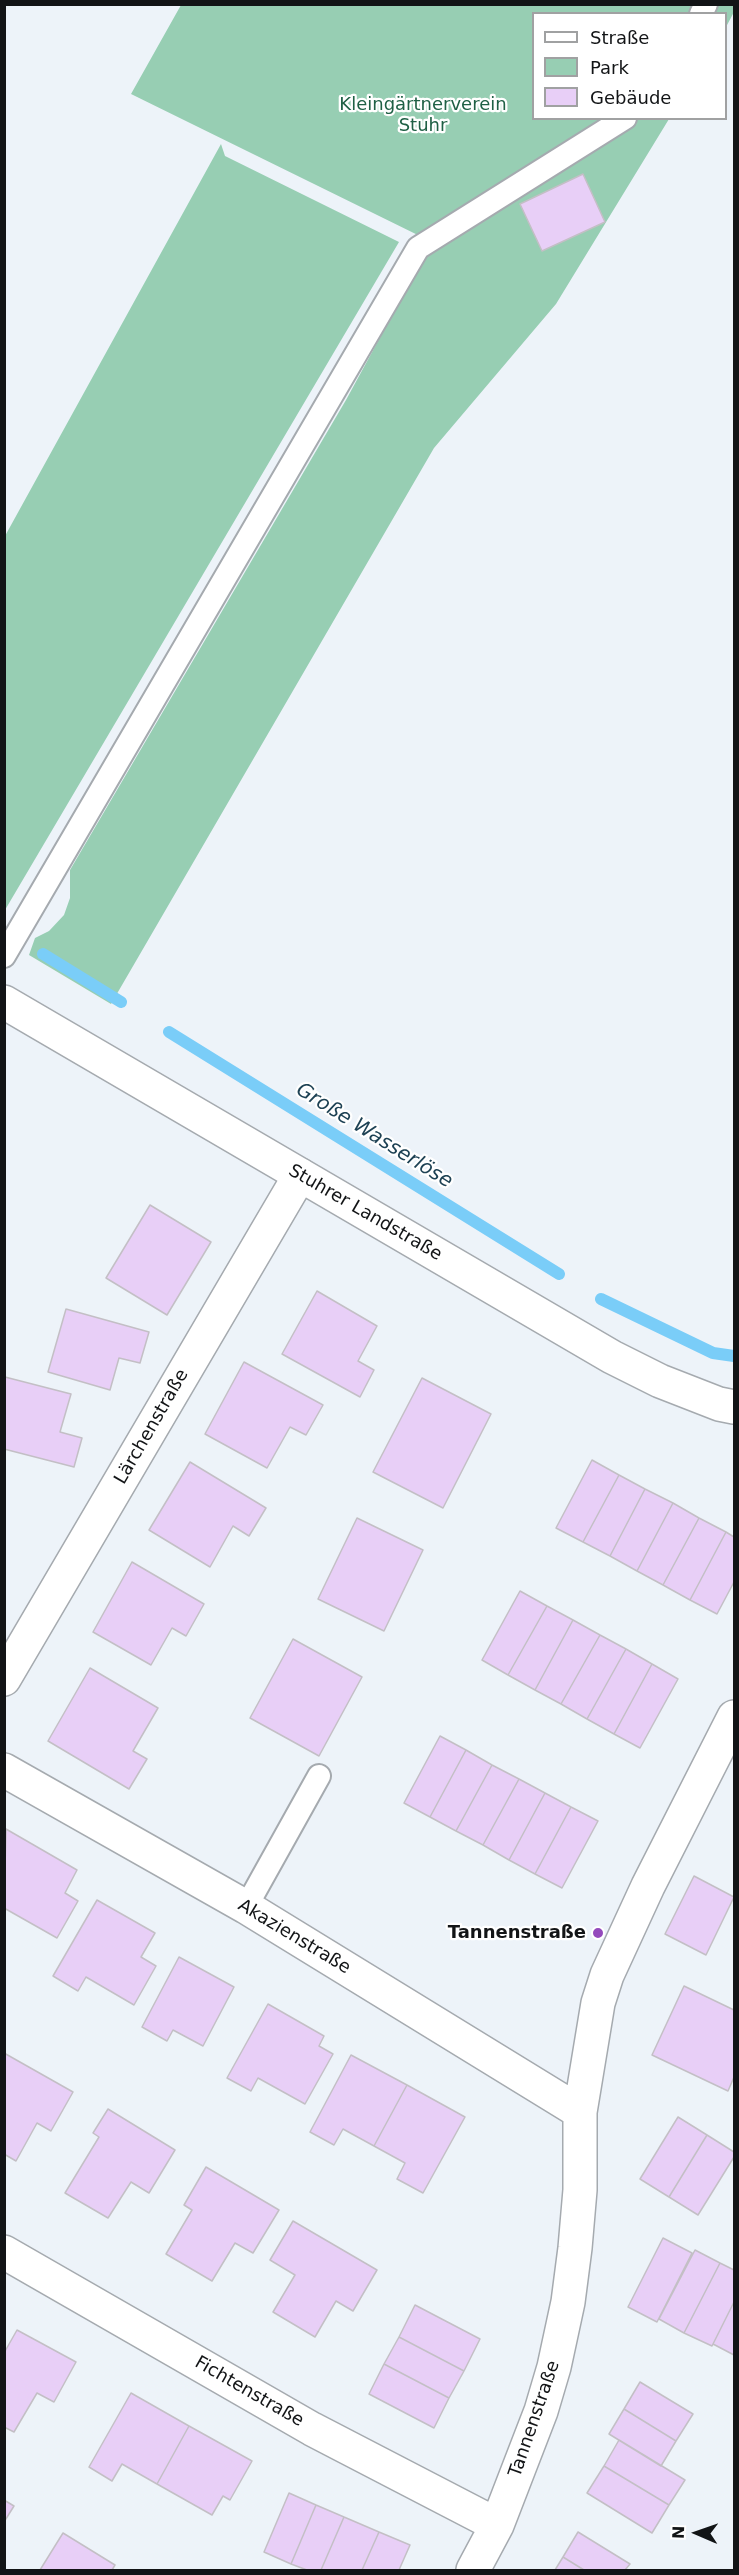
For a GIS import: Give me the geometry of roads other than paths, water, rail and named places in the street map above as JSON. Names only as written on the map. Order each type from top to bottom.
[{"type":"street","name":"Stuhrer Landstraße","points":[[4,1002],[612,1357],[660,1381],[719,1404],[735,1407]]},
{"type":"street","name":"Lärchenstraße","points":[[4,1680],[300,1175]]},
{"type":"street","name":"Tannenstraße","points":[[473,2571],[497,2525],[542,2411],[568,2302],[580,2190],[580,2112],[598,2003],[607,1975],[648,1886],[735,1717]]},
{"type":"street","name":"Akazienstraße","points":[[4,1770],[246,1907],[580,2112]]},
{"type":"street","name":"Fichtenstraße","points":[[4,2252],[312,2429],[497,2525]]},
{"type":"lane","points":[[4,956],[418,248],[622,120]]},
{"type":"lane","points":[[246,1907],[319,1776]]},
{"type":"waterway","name":"Große Wasserlöse","points":[[43,954],[121,1002]]},
{"type":"waterway","name":"Große Wasserlöse","points":[[169,1032],[559,1274]]},
{"type":"waterway","name":"Große Wasserlöse","points":[[601,1299],[713,1353],[734,1356]]},
{"type":"place","name":"Tannenstraße","points":[[598,1933]]},
{"type":"park label","name":"Kleingärtnerverein Stuhr","points":[[423,115]]}]
